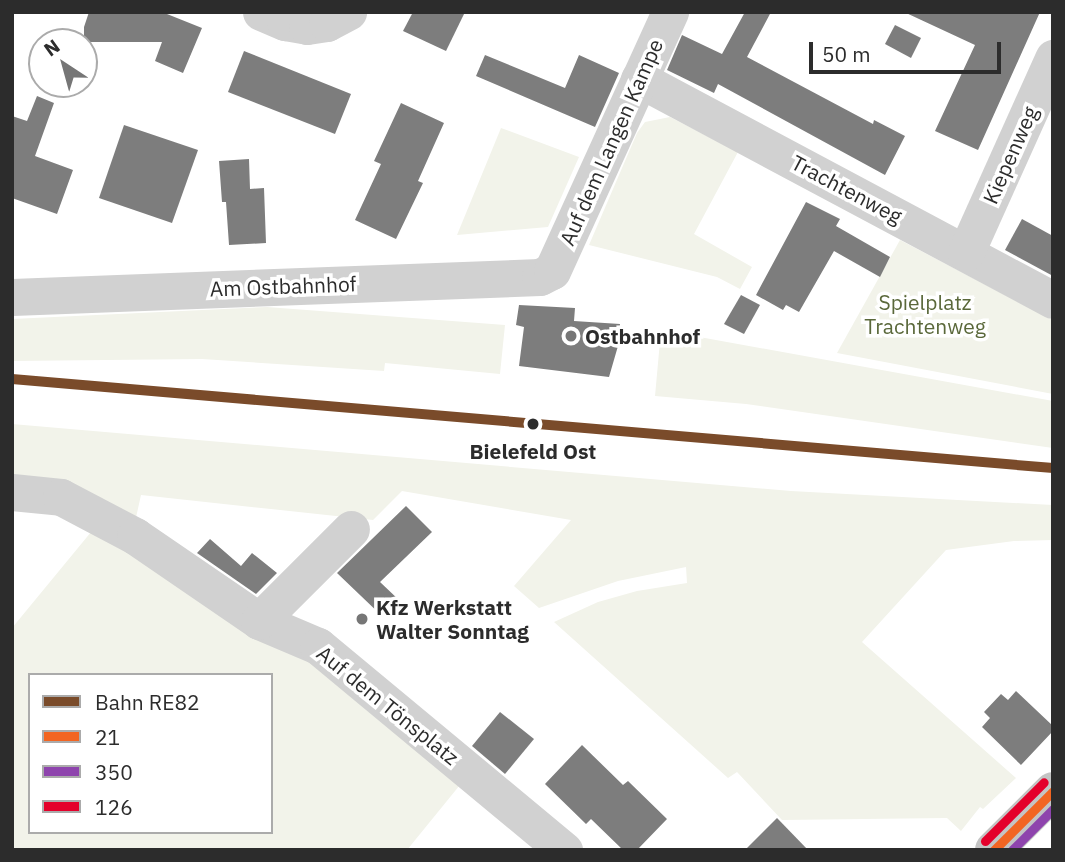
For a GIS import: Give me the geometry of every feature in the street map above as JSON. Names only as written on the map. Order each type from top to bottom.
[{"type":"main road","points":[[994,850],[1053,791]]},
{"type":"street","points":[[261,12],[307,26],[327,23],[348,12]]},
{"type":"street","name":"Auf dem Langen Kampe","points":[[552,271],[670,12]]},
{"type":"street","name":"Kiepenweg","points":[[966,252],[1053,58]]},
{"type":"street","name":"Trachtenweg","points":[[639,79],[1053,300]]},
{"type":"street","name":"Am Ostbahnhof","points":[[12,297],[524,280],[541,277],[552,271]]},
{"type":"street","name":"Auf dem Tönsplatz","points":[[12,492],[61,497],[135,536],[260,621],[318,646],[564,850]]},
{"type":"street","points":[[260,621],[351,529]]},
{"type":"green space","points":[[670,117],[738,152],[694,234],[752,267],[740,289],[717,277],[589,245],[637,133],[645,122]]},
{"type":"green space","points":[[501,128],[579,157],[548,227],[457,235]]},
{"type":"green space","name":"Spielplatz Trachtenweg","points":[[900,240],[1053,320],[1053,394],[837,353]]},
{"type":"green space","points":[[267,307],[505,325],[500,374],[385,363],[384,371],[202,359],[12,361],[12,319]]},
{"type":"green space","points":[[661,330],[1053,401],[1053,448],[746,404],[655,396]]},
{"type":"green space","points":[[12,424],[791,491],[1053,505],[1053,540],[1014,541],[946,550],[862,642],[1016,778],[983,809],[980,807],[961,831],[947,818],[782,820],[737,772],[728,778],[554,622],[598,602],[637,591],[687,583],[686,567],[618,581],[539,608],[514,586],[571,520],[402,491],[373,520],[141,495],[135,522],[12,481]]},
{"type":"green space","points":[[96,526],[309,654],[464,780],[407,850],[12,850],[12,628]]},
{"type":"building","points":[[89,12],[162,12],[202,28],[183,73],[155,61],[162,42],[98,42],[98,28],[84,27]]},
{"type":"building","points":[[413,12],[465,12],[446,51],[403,31]]},
{"type":"building","points":[[745,12],[771,12],[747,57],[873,124],[874,120],[905,136],[885,175],[718,84],[714,93],[667,70],[682,35],[722,54]]},
{"type":"building","points":[[904,12],[1040,12],[978,150],[935,131],[975,45]]},
{"type":"building","points":[[895,25],[921,38],[911,58],[885,44]]},
{"type":"building","points":[[244,51],[351,94],[335,134],[228,92]]},
{"type":"building","points":[[485,55],[565,88],[579,55],[619,73],[595,127],[476,76]]},
{"type":"building","points":[[36,98],[54,103],[35,156],[73,170],[57,214],[12,198],[12,116],[27,121]]},
{"type":"building","points":[[401,103],[444,123],[418,181],[423,183],[396,239],[355,220],[381,164],[374,161]]},
{"type":"building","points":[[124,125],[198,150],[172,223],[99,198]]},
{"type":"building","points":[[249,159],[250,189],[264,188],[266,243],[229,245],[226,202],[222,202],[219,161]]},
{"type":"building","points":[[806,202],[840,219],[836,226],[890,257],[880,277],[834,251],[799,312],[786,305],[783,310],[756,295]]},
{"type":"building","points":[[1022,219],[1053,236],[1053,276],[1005,250]]},
{"type":"building","points":[[741,295],[760,305],[744,334],[724,324]]},
{"type":"building","name":"Ostbahnhof","points":[[519,305],[575,308],[574,321],[620,324],[618,346],[609,377],[519,366],[524,327],[516,325]]},
{"type":"building","points":[[406,506],[432,532],[380,582],[400,601],[384,618],[337,573]]},
{"type":"building","points":[[210,539],[241,566],[252,553],[277,573],[256,594],[197,553]]},
{"type":"building","points":[[1016,691],[1053,726],[1053,731],[1021,765],[982,727],[990,718],[984,712],[1001,694],[1008,700]]},
{"type":"building","points":[[500,712],[534,739],[505,774],[472,746]]},
{"type":"building","points":[[582,745],[623,785],[628,781],[667,819],[637,850],[623,850],[591,819],[586,824],[545,784]]},
{"type":"building","points":[[777,818],[808,850],[745,850]]},
{"type":"rail line","name":"RE82","points":[[12,379],[1053,468]]},
{"type":"transit line","name":"126","points":[[985,841],[1044,782]]},
{"type":"transit line","name":"21","points":[[994,850],[1053,791]]},
{"type":"transit line","name":"350","points":[[1012,850],[1053,809]]},
{"type":"place","name":"Ostbahnhof","points":[[571,336]]},
{"type":"place","name":"Bielefeld Ost","points":[[533,424]]},
{"type":"place","name":"Kfz Werkstatt Walter Sonntag","points":[[362,619]]}]
